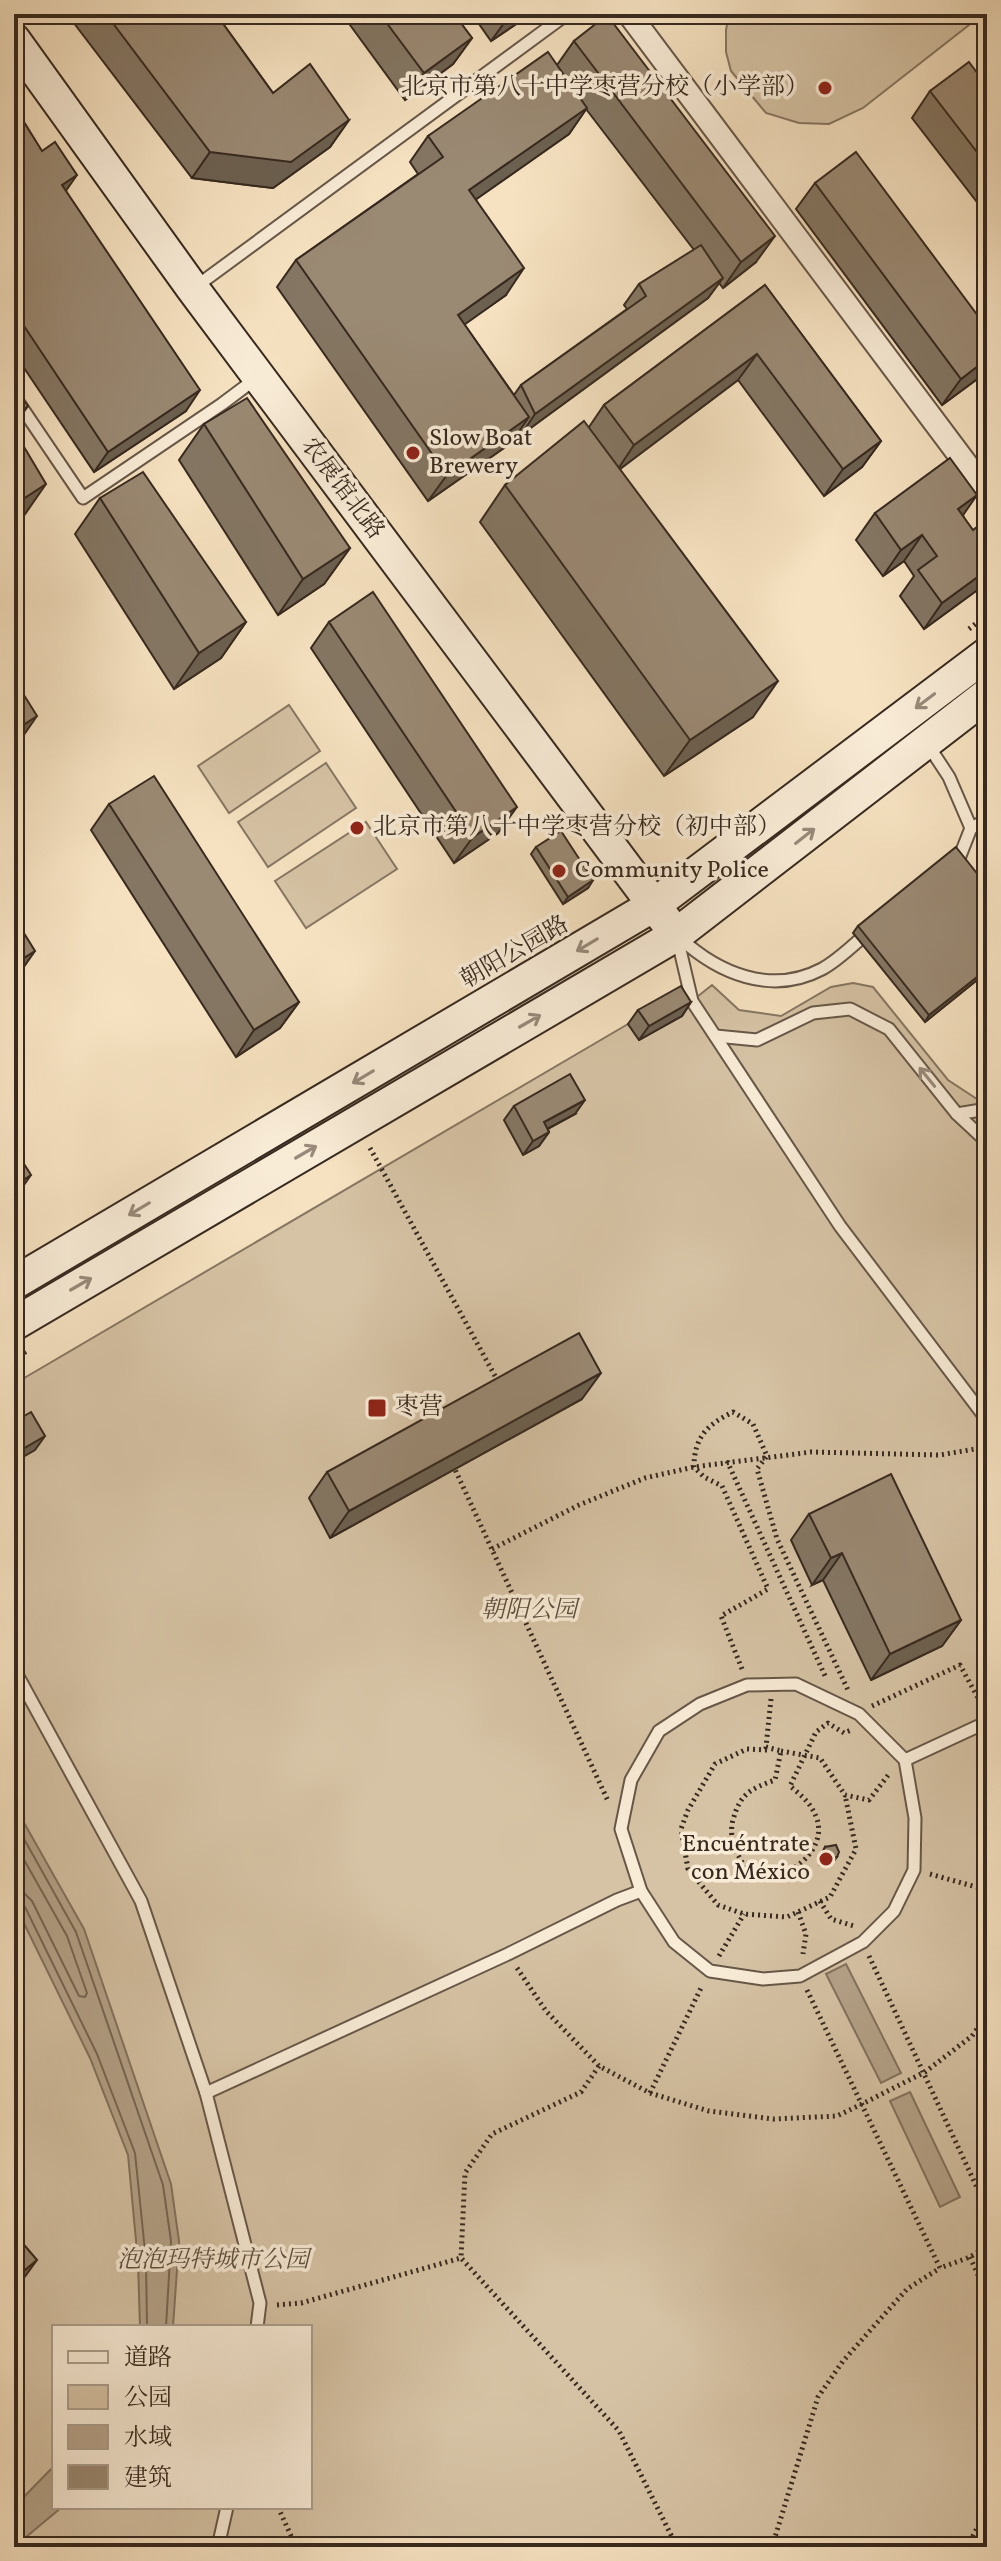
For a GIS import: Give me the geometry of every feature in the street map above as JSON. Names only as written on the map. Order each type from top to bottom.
[{"type":"main road","name":"农展馆北路","points":[[14,40],[193,289],[676,935]]},
{"type":"main road","name":"朝阳公园路","points":[[14,1283],[654,905],[987,654]]},
{"type":"main road","points":[[14,1324],[676,935],[987,695]]},
{"type":"street","points":[[629,14],[987,492]]},
{"type":"lane","points":[[193,289],[567,14]]},
{"type":"lane","points":[[14,396],[83,498],[258,376]]},
{"type":"lane","points":[[926,742],[949,777],[971,828]]},
{"type":"lane","points":[[945,871],[958,861],[971,828],[987,820]]},
{"type":"lane","points":[[676,935],[699,956],[744,978],[787,980],[821,969],[883,920]]},
{"type":"lane","points":[[676,935],[692,1001],[840,1226],[987,1420]]},
{"type":"lane","points":[[716,1036],[757,1040],[813,1013],[850,1009],[889,1029],[957,1114],[987,1142]]},
{"type":"lane","points":[[957,1114],[987,1109]]},
{"type":"lane","points":[[14,1669],[141,1901],[206,2093],[260,2303],[257,2325]]},
{"type":"lane","points":[[796,1684],[843,1706],[859,1720],[905,1760],[915,1818],[914,1870],[894,1911],[863,1942],[800,1976],[763,1979],[710,1971],[674,1942],[641,1891],[621,1829],[631,1780],[659,1731],[700,1704],[747,1685],[796,1684]]},
{"type":"lane","points":[[905,1760],[987,1722]]},
{"type":"lane","points":[[206,2093],[641,1891]]},
{"type":"lane","points":[[218,2547],[227,2509]]},
{"type":"path","points":[[962,634],[987,615]]},
{"type":"path","points":[[358,1121],[371,1151],[501,1388]]},
{"type":"path","points":[[767,1456],[753,1424],[733,1412],[715,1421],[699,1440],[694,1454],[694,1467],[704,1477],[722,1486],[768,1589],[721,1616],[747,1678],[750,1696],[771,1698],[766,1747],[820,1758],[845,1795],[856,1849],[830,1897],[787,1917],[744,1914],[718,1905],[688,1869],[681,1829],[688,1810],[715,1764],[747,1749],[781,1751]]},
{"type":"path","points":[[492,1549],[579,1505],[645,1478],[694,1467],[811,1452],[940,1455],[987,1447]]},
{"type":"path","points":[[767,1456],[757,1469],[777,1539],[859,1720]]},
{"type":"path","points":[[727,1461],[819,1663],[843,1706]]},
{"type":"path","points":[[453,1463],[621,1829]]},
{"type":"path","points":[[781,1751],[775,1780],[756,1787],[739,1799],[732,1825],[734,1851],[747,1869],[766,1875],[790,1871],[807,1856],[817,1840],[817,1820],[805,1798],[790,1786],[816,1732],[828,1723],[844,1733],[859,1720],[960,1665],[987,1715]]},
{"type":"path","points":[[845,1795],[869,1800],[895,1766],[905,1760]]},
{"type":"path","points":[[914,1870],[987,1890]]},
{"type":"path","points":[[820,1901],[831,1919],[854,1925],[987,2209]]},
{"type":"path","points":[[798,1912],[806,1934],[800,1976],[940,2268]]},
{"type":"path","points":[[650,2093],[710,1971],[744,1914]]},
{"type":"path","points":[[508,1954],[546,2011],[599,2066],[650,2093],[709,2111],[773,2119],[837,2116],[925,2072],[972,2036],[987,2015]]},
{"type":"path","points":[[599,2066],[581,2092],[492,2134],[465,2173],[461,2258],[619,2431],[677,2547]]},
{"type":"path","points":[[772,2547],[818,2397],[843,2361],[907,2289],[940,2268],[970,2257],[987,2246]]},
{"type":"path","points":[[970,2257],[987,2295]]},
{"type":"path","points":[[260,2303],[282,2306],[301,2303],[461,2258]]},
{"type":"path","points":[[279,2509],[296,2547]]},
{"type":"path","points":[[967,2547],[987,2509]]},
{"type":"green space","points":[[729,14],[978,14],[969,25],[863,108],[829,124],[799,123],[766,113],[731,71],[726,52]]},
{"type":"green space","points":[[289,705],[320,751],[229,813],[198,766]]},
{"type":"green space","points":[[326,763],[356,808],[268,867],[238,822]]},
{"type":"green space","points":[[366,822],[397,869],[306,928],[275,881]]},
{"type":"green space","name":"朝阳公园","points":[[853,983],[873,987],[948,1080],[977,1099],[987,1091],[987,2547],[14,2547],[14,1384],[628,1024],[639,1040],[681,1016],[692,1001],[712,985],[739,1010],[781,1016],[831,987]]},
{"type":"water","points":[[14,1805],[84,1929],[171,2184],[179,2241],[173,2325],[140,2325],[138,2262],[128,2155],[90,2058],[14,1903]]},
{"type":"water","points":[[846,1964],[901,2073],[881,2083],[826,1974]]},
{"type":"water","points":[[910,2092],[960,2197],[940,2207],[890,2101]]},
{"type":"water","points":[[52,2468],[52,2509],[60,2509],[14,2547],[14,2507]]},
{"type":"building","points":[[106,14],[216,14],[273,93],[310,64],[349,120],[291,162],[210,152]]},
{"type":"building","points":[[380,14],[454,14],[472,38],[424,73]]},
{"type":"building","points":[[607,15],[775,236],[741,262],[574,41]]},
{"type":"building","points":[[548,52],[587,108],[469,190],[524,268],[458,315],[529,417],[447,475],[296,260],[443,157],[428,136]]},
{"type":"building","points":[[969,62],[987,86],[987,165],[930,91]]},
{"type":"building","points":[[14,106],[42,151],[55,142],[77,175],[62,185],[200,390],[108,452],[14,311]]},
{"type":"building","points":[[856,152],[987,328],[987,359],[961,379],[815,183]]},
{"type":"building","points":[[701,245],[723,278],[535,414],[521,385],[646,296],[639,284]]},
{"type":"building","points":[[765,285],[881,441],[843,469],[757,354],[634,445],[604,405]]},
{"type":"building","points":[[14,387],[28,406],[14,419]]},
{"type":"building","points":[[247,398],[350,548],[303,579],[204,424]]},
{"type":"building","points":[[584,421],[778,681],[690,740],[505,485]]},
{"type":"building","points":[[14,430],[46,484],[14,505]]},
{"type":"building","points":[[950,458],[977,495],[958,509],[973,530],[987,519],[987,570],[942,603],[918,570],[937,556],[922,535],[901,550],[875,513]]},
{"type":"building","points":[[143,472],[246,622],[199,653],[100,498]]},
{"type":"building","points":[[373,592],[517,807],[473,837],[329,622]]},
{"type":"building","points":[[14,679],[37,716],[14,731]]},
{"type":"building","points":[[154,776],[299,1002],[254,1030],[109,804]]},
{"type":"building","name":"Community Police","points":[[561,831],[593,880],[568,897],[536,847]]},
{"type":"building","points":[[956,847],[987,886],[987,969],[929,1015],[858,926]]},
{"type":"building","points":[[14,917],[35,951],[14,964]]},
{"type":"building","points":[[681,986],[691,1002],[649,1026],[638,1010]]},
{"type":"building","points":[[570,1074],[585,1100],[544,1122],[549,1132],[533,1141],[514,1106]]},
{"type":"building","points":[[14,1148],[31,1175],[14,1186]]},
{"type":"building","points":[[579,1333],[601,1373],[349,1511],[327,1472]]},
{"type":"building","points":[[31,1412],[45,1436],[14,1454],[14,1422]]},
{"type":"building","points":[[891,1474],[961,1620],[890,1654],[842,1553],[831,1558],[809,1514]]},
{"type":"building","points":[[836,1845],[839,1852],[837,1857],[825,1858],[825,1847]]},
{"type":"building","points":[[14,2233],[37,2260],[14,2279]]},
{"type":"place","name":"北京市第八十中学枣营分校（小学部）","points":[[825,88]]},
{"type":"place","name":"Slow Boat Brewery","points":[[413,453]]},
{"type":"place","name":"北京市第八十中学枣营分校（初中部）","points":[[357,828]]},
{"type":"place","name":"Community Police","points":[[559,871]]},
{"type":"place","name":"枣营","points":[[377,1408]]},
{"type":"place","name":"Encuéntrate con México","points":[[826,1859]]},
{"type":"park label","name":"泡泡玛特城市公园","points":[[213,2261]]}]
